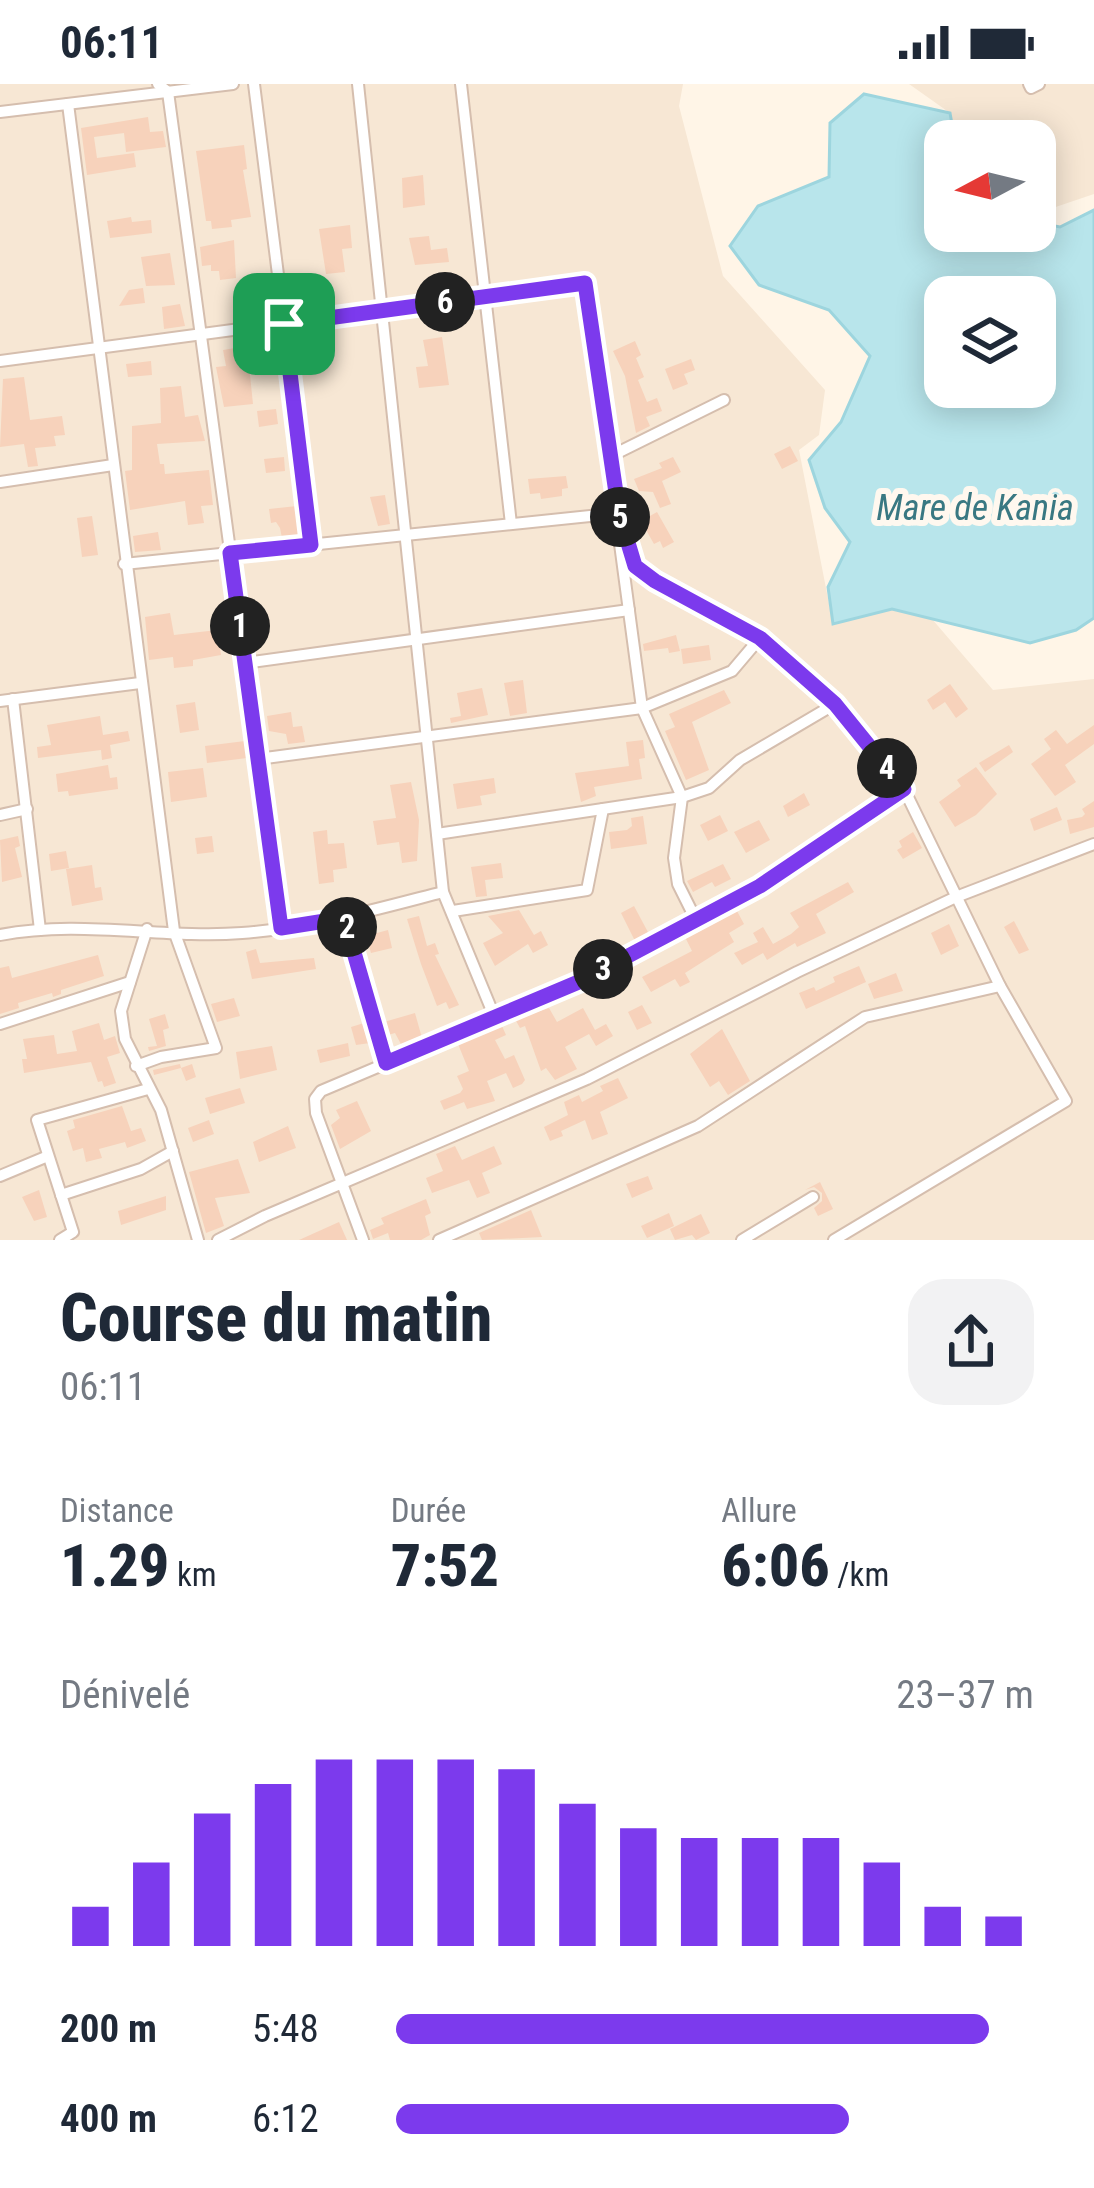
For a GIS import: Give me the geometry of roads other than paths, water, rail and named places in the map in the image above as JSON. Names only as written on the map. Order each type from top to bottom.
[{"type":"street","points":[[0,112],[163,88],[233,84]]},
{"type":"street","points":[[254,84],[311,545]]},
{"type":"street","points":[[358,84],[443,892],[495,1018]]},
{"type":"street","points":[[461,84],[511,524]]},
{"type":"street","points":[[1029,84],[1031,88],[1039,84]]},
{"type":"street","points":[[163,88],[281,928]]},
{"type":"street","points":[[68,104],[174,931],[216,1048],[136,1066]]},
{"type":"street","points":[[0,361],[585,283],[642,708],[682,797],[674,858],[678,884],[696,920]]},
{"type":"street","points":[[610,456],[724,400]]},
{"type":"street","points":[[0,482],[113,465]]},
{"type":"street","points":[[124,564],[619,513]]},
{"type":"street","points":[[619,513],[627,548],[640,571],[760,638],[835,704],[904,789],[1000,986],[1066,1101],[834,1240]]},
{"type":"street","points":[[245,663],[629,610]]},
{"type":"street","points":[[258,759],[642,708],[732,671],[760,638]]},
{"type":"street","points":[[40,930],[27,809],[6,700],[140,683]]},
{"type":"street","points":[[437,834],[682,797],[709,788],[740,760],[835,704]]},
{"type":"street","points":[[363,1240],[316,1113],[315,1099],[321,1091],[581,981],[760,886],[904,789]]},
{"type":"street","points":[[0,815],[27,809]]},
{"type":"street","points":[[453,911],[587,890],[603,809]]},
{"type":"street","points":[[218,1240],[344,1181],[572,1086],[956,897],[1094,844]]},
{"type":"street","points":[[0,934],[147,929],[243,933],[344,918],[443,892]]},
{"type":"street","points":[[344,918],[386,1063]]},
{"type":"street","points":[[147,929],[122,1012],[125,1039],[161,1110],[199,1240]]},
{"type":"street","points":[[0,1024],[130,982]]},
{"type":"street","points":[[440,1240],[698,1126],[865,1016],[1000,986]]},
{"type":"street","points":[[60,1240],[73,1232],[38,1120],[148,1089]]},
{"type":"street","points":[[61,1196],[141,1169],[173,1151]]},
{"type":"street","points":[[0,1176],[48,1156]]},
{"type":"street","points":[[742,1240],[813,1197]]},
{"type":"water","name":"Mare de Kania","points":[[864,94],[950,113],[951,120],[924,120],[924,252],[1056,252],[1056,226],[1094,210],[1094,618],[1076,630],[1030,643],[892,609],[833,624],[828,587],[850,542],[825,508],[809,460],[841,422],[870,356],[829,310],[759,285],[730,246],[758,206],[829,177],[830,123]]}]
